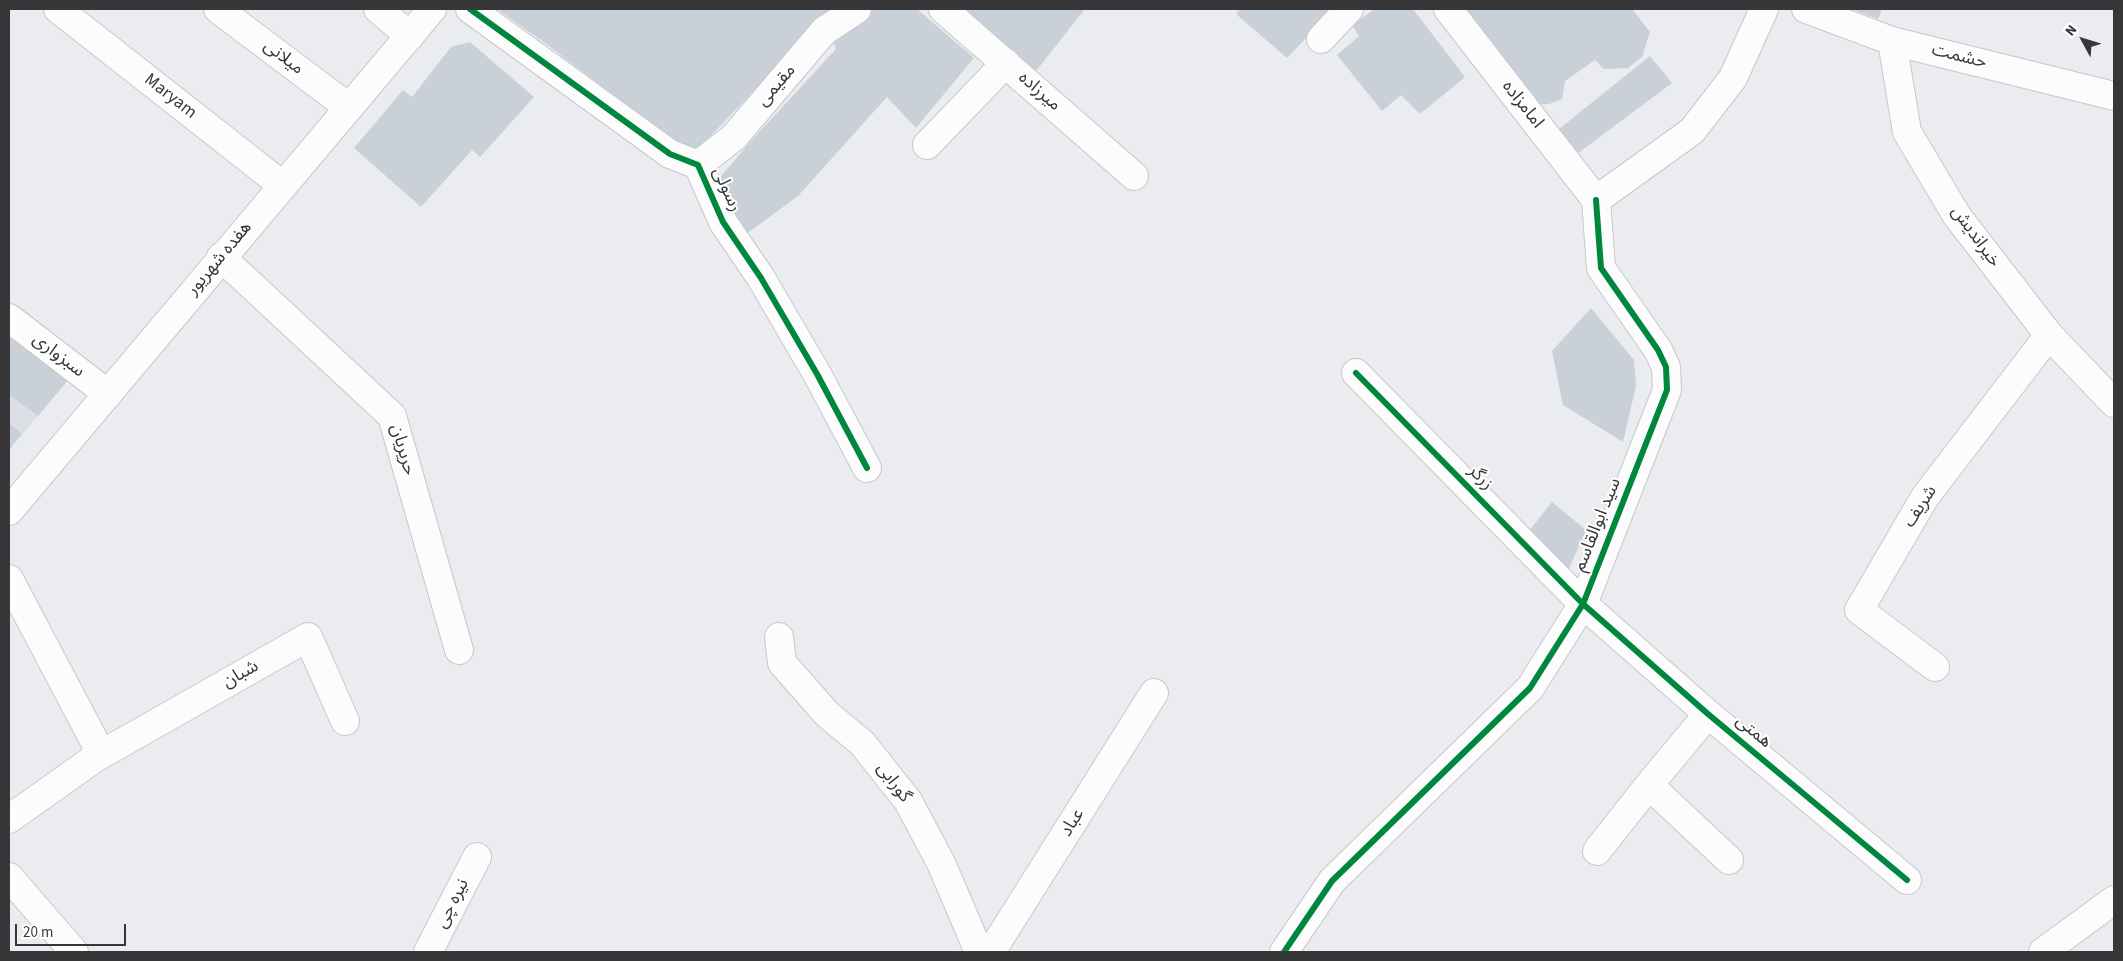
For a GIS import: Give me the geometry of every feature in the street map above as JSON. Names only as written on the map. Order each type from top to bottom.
[{"type":"street","name":"Maryam","points":[[58,9],[282,185]]},
{"type":"street","name":"میلانی","points":[[218,9],[348,107]]},
{"type":"street","points":[[378,9],[410,36]]},
{"type":"street","name":"هفده شهریور","points":[[9,511],[221,257],[432,9]]},
{"type":"street","name":"رسولی","points":[[470,9],[670,154],[698,165],[723,222],[760,278],[817,374],[867,468]]},
{"type":"street","name":"مقیمی","points":[[698,165],[734,137],[824,30],[856,9]]},
{"type":"street","name":"میرزاده","points":[[943,9],[1134,176]]},
{"type":"street","points":[[1321,39],[1348,9]]},
{"type":"street","name":"امامزاده","points":[[1448,9],[1596,200]]},
{"type":"street","points":[[1596,200],[1692,131],[1733,78],[1764,9]]},
{"type":"street","name":"حشمت","points":[[1806,9],[1892,41],[2114,96]]},
{"type":"street","name":"خیراندیش","points":[[1892,41],[1907,132],[1957,216],[2049,335],[2114,403]]},
{"type":"street","points":[[927,145],[1006,63]]},
{"type":"street","name":"سید ابوالقاسم","points":[[1284,952],[1332,881],[1530,688],[1583,604],[1667,390],[1666,366],[1658,350],[1601,268],[1596,200]]},
{"type":"street","name":"حریریان","points":[[221,257],[392,416],[459,650]]},
{"type":"street","name":"سبزواری","points":[[9,318],[108,394]]},
{"type":"street","name":"شریف","points":[[1935,667],[1859,610],[1926,497],[2049,335]]},
{"type":"street","name":"زرگر","points":[[1356,373],[1583,604]]},
{"type":"street","points":[[9,578],[97,746],[95,758]]},
{"type":"street","name":"همتی","points":[[1583,604],[1708,714],[1907,880]]},
{"type":"street","name":"شبان","points":[[9,819],[95,758],[308,636],[345,720]]},
{"type":"street","name":"گورابی","points":[[779,637],[782,663],[827,714],[862,743],[908,801],[941,863],[979,952]]},
{"type":"street","name":"عباد","points":[[991,952],[1154,694]]},
{"type":"street","points":[[1597,851],[1708,714]]},
{"type":"street","points":[[1649,785],[1729,860]]},
{"type":"street","name":"نیره چی","points":[[428,952],[477,857]]},
{"type":"street","points":[[9,877],[74,952]]},
{"type":"street","points":[[2043,952],[2114,900]]},
{"type":"shaded area","points":[[9,335],[68,380],[9,450]]},
{"type":"building","points":[[500,9],[842,9],[750,95],[700,147],[686,151],[545,43],[501,12]]},
{"type":"building","points":[[872,9],[917,9],[974,58],[916,128],[887,97],[798,196],[745,235],[711,188],[751,141],[836,49],[833,41],[861,14]]},
{"type":"building","points":[[962,9],[1085,9],[1036,71]]},
{"type":"building","points":[[1240,9],[1334,9],[1287,58],[1236,14]]},
{"type":"building","points":[[1375,9],[1413,9],[1465,77],[1420,114],[1401,95],[1382,111],[1337,55],[1359,36],[1352,25]]},
{"type":"building","points":[[1469,9],[1633,10],[1650,32],[1642,57],[1628,68],[1604,69],[1595,60],[1565,81],[1562,99],[1549,104],[1533,105],[1461,14]]},
{"type":"building","points":[[1851,9],[1882,9],[1878,19]]},
{"type":"building","points":[[470,42],[534,97],[480,157],[472,150],[421,207],[354,148],[403,90],[412,97],[451,47]]},
{"type":"building","points":[[1650,56],[1672,83],[1573,157],[1554,133]]},
{"type":"building","points":[[1591,308],[1634,360],[1636,386],[1623,442],[1563,405],[1552,351]]},
{"type":"building","points":[[9,335],[68,380],[38,416],[9,395]]},
{"type":"building","points":[[9,423],[22,434],[9,450]]},
{"type":"building","points":[[1552,502],[1586,530],[1568,571],[1528,532]]},
{"type":"cycle path","points":[[470,9],[670,154],[698,165],[723,222],[761,278],[817,374],[867,468]]},
{"type":"cycle path","points":[[1284,952],[1332,881],[1530,688],[1583,604],[1667,390],[1666,367],[1658,350],[1601,268],[1596,200]]},
{"type":"cycle path","points":[[1356,373],[1583,604],[1708,714],[1907,880]]}]
